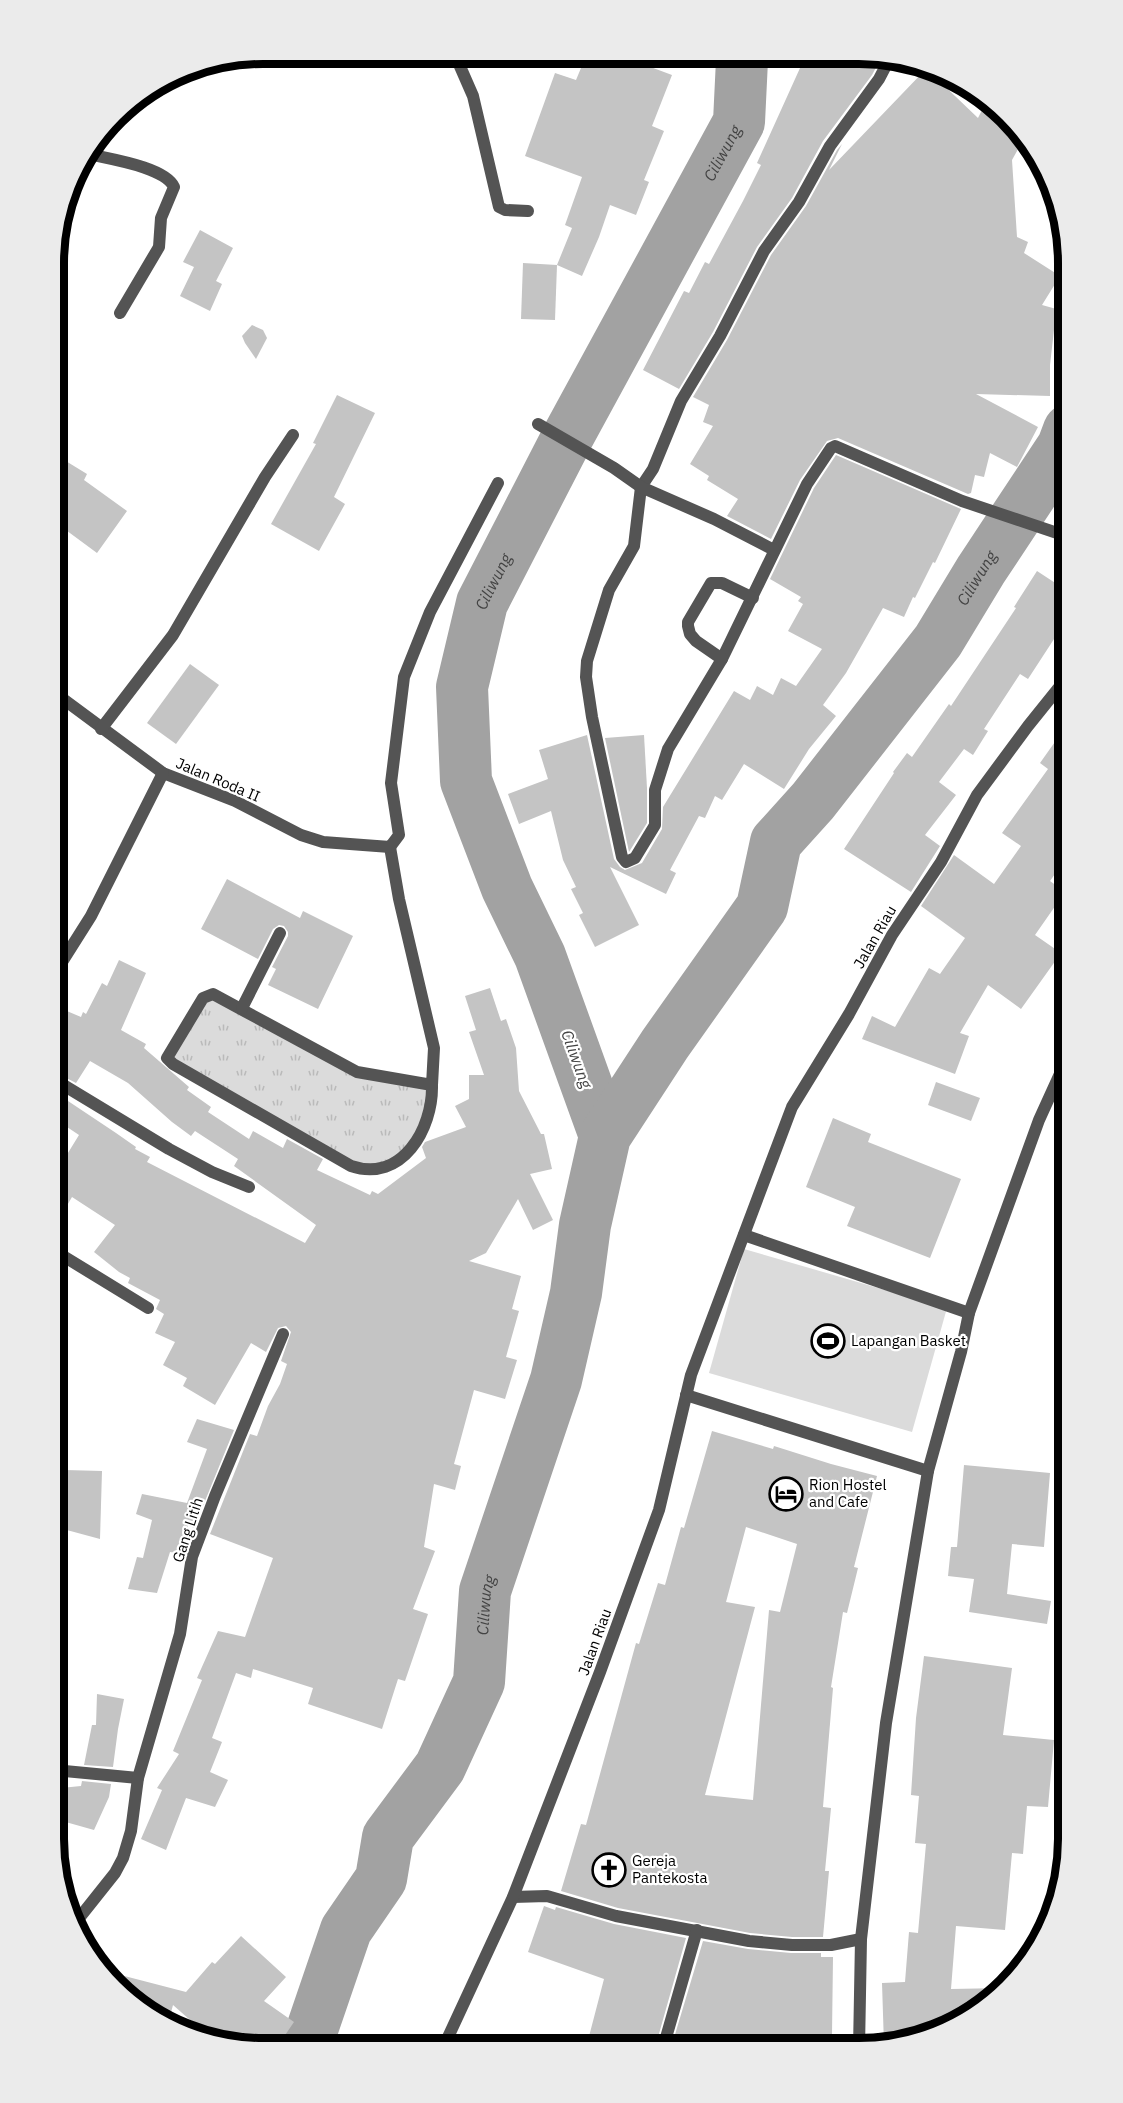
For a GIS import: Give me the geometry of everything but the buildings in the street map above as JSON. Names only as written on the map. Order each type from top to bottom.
[{"type":"street","points":[[459,65],[472,96],[499,207],[505,210],[528,211]]},
{"type":"street","points":[[886,67],[830,146],[799,202],[764,251],[720,336],[681,401],[653,469],[641,487],[634,546],[609,590],[590,647],[586,677],[592,717],[619,845],[626,862],[635,858],[655,825],[655,790],[668,749],[722,659],[816,467],[833,446],[962,501],[1058,533]]},
{"type":"street","points":[[96,156],[152,170],[172,183],[174,187],[161,218],[159,247],[120,313]]},
{"type":"street","points":[[537,424],[614,468],[641,487],[714,519],[774,550]]},
{"type":"street","points":[[101,729],[174,635],[265,477],[293,435]]},
{"type":"street","points":[[432,1085],[357,1072],[213,994],[207,995],[167,1058],[173,1064],[351,1166],[363,1170],[382,1170],[401,1160],[418,1138],[432,1100],[434,1047],[399,899],[390,847],[399,835],[391,783],[404,677],[430,612],[498,483]]},
{"type":"street","points":[[722,659],[696,641],[690,634],[688,622],[711,583],[722,583],[753,598]]},
{"type":"street","name":"Jalan Riau","points":[[448,2038],[513,1897],[600,1672],[659,1510],[693,1369],[792,1107],[849,1014],[892,935],[941,862],[977,795],[1058,689]]},
{"type":"street","name":"Jalan Roda II","points":[[64,700],[163,773],[235,801],[301,835],[323,842],[390,847]]},
{"type":"street","points":[[64,959],[91,916],[163,773]]},
{"type":"street","points":[[242,1008],[280,933]]},
{"type":"street","points":[[860,2038],[861,1939],[886,1724],[928,1471],[962,1352],[969,1313],[1040,1120],[1058,1079]]},
{"type":"street","points":[[64,1085],[169,1149],[212,1172],[249,1187]]},
{"type":"street","points":[[744,1236],[969,1313]]},
{"type":"street","points":[[64,1257],[148,1308]]},
{"type":"street","name":"Gang Litih","points":[[80,1917],[115,1873],[123,1858],[131,1831],[138,1778],[180,1634],[192,1557],[283,1334]]},
{"type":"street","points":[[686,1395],[928,1471]]},
{"type":"street","points":[[64,1771],[138,1778]]},
{"type":"street","points":[[513,1897],[547,1896],[616,1916],[749,1941],[792,1945],[831,1945],[861,1939]]},
{"type":"street","points":[[666,2038],[697,1930]]},
{"type":"green space","points":[[207,995],[357,1072],[432,1085],[432,1100],[401,1160],[363,1170],[167,1058]]},
{"type":"green space","name":"Lapangan Basket","points":[[744,1249],[947,1308],[912,1432],[709,1373]]},
{"type":"waterway","name":"Ciliwung","points":[[605,1136],[540,956],[507,888],[466,781],[462,687],[482,603],[567,438],[739,122],[742,64]]},
{"type":"waterway","name":"Ciliwung","points":[[309,2038],[346,1930],[381,1879],[388,1837],[440,1767],[479,1682],[485,1591],[556,1380],[576,1293],[585,1225],[605,1136],[665,1044],[762,907],[776,842],[813,801],[938,641],[981,570],[1058,454]]},
{"type":"place","name":"Lapangan Basket","points":[[828,1341]]},
{"type":"place","name":"Rion Hostel and Cafe","points":[[786,1494]]},
{"type":"place","name":"Gereja Pantekosta","points":[[609,1870]]}]
